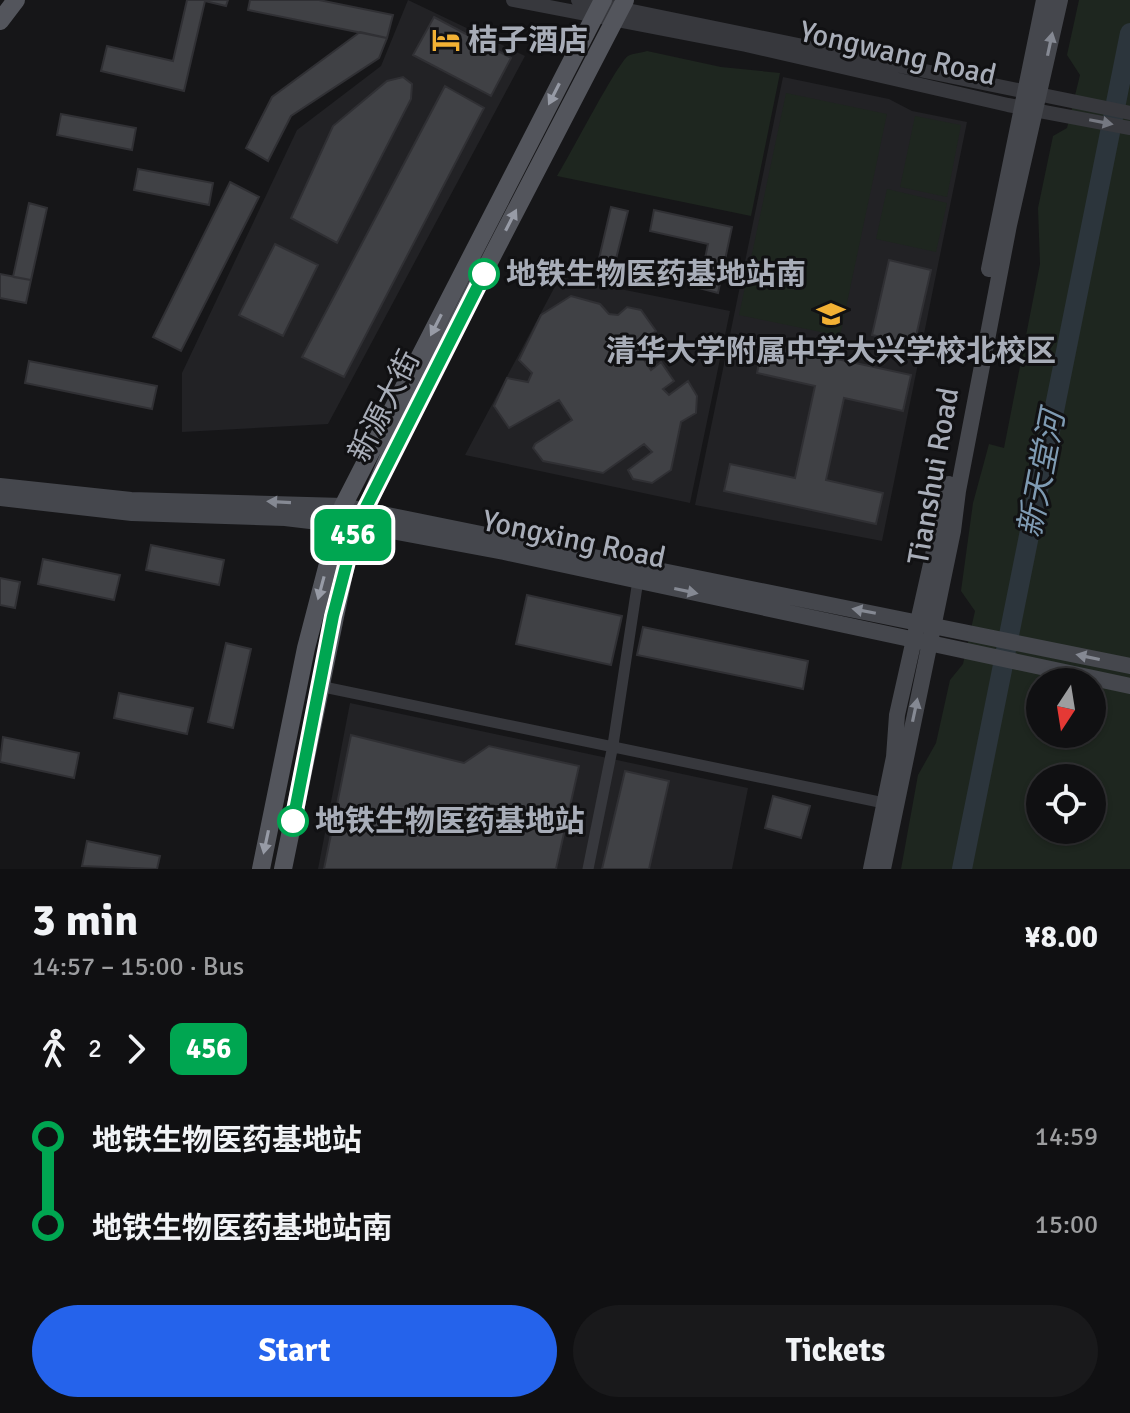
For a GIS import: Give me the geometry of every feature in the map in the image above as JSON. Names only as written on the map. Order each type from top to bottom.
[{"type":"main road","points":[[0,21],[16,0]]},
{"type":"main road","name":"Tianshui Road","points":[[871,869],[1009,225],[1044,0]]},
{"type":"main road","name":"Tianshui Road","points":[[1030,100],[1060,0]]},
{"type":"main road","name":"新源大街","points":[[261,869],[306,648],[350,517],[599,7]]},
{"type":"main road","name":"新源大街","points":[[283,869],[350,517],[620,10]]},
{"type":"main road","name":"Yongxing Road","points":[[0,486],[350,517],[968,632],[1130,666]]},
{"type":"main road","name":"Yongxing Road","points":[[0,498],[132,513],[350,517],[1130,686]]},
{"type":"main road","name":"Tianshui Road","points":[[883,869],[921,641]]},
{"type":"street","name":"Yongwang Road","points":[[513,0],[620,10],[746,45],[1030,100],[1075,101],[1130,113]]},
{"type":"street","name":"Yongwang Road","points":[[578,0],[599,7]]},
{"type":"street","name":"Yongwang Road","points":[[1030,100],[1072,116],[1130,128]]},
{"type":"street","points":[[588,869],[613,745],[638,580]]},
{"type":"street","points":[[319,686],[884,804]]},
{"type":"shaded area","points":[[408,0],[525,56],[328,424],[182,432],[182,373],[297,130],[381,66]]},
{"type":"shaded area","points":[[1079,0],[1130,0],[1130,869],[901,869],[918,775],[936,743],[950,680],[963,664],[975,611],[961,591],[973,503],[989,444],[1004,448],[1040,264],[1038,208],[1053,136],[1067,128],[1080,75],[1067,55]]},
{"type":"shaded area","points":[[647,51],[721,67],[780,73],[751,216],[557,176],[622,63],[630,55]]},
{"type":"shaded area","name":"清华大学附属中学大兴学校北校区","points":[[783,77],[889,99],[912,111],[967,122],[882,541],[695,505]]},
{"type":"shaded area","points":[[786,93],[887,114],[840,336],[739,315]]},
{"type":"shaded area","points":[[915,116],[961,125],[947,197],[900,187]]},
{"type":"shaded area","points":[[887,189],[947,203],[936,252],[876,239]]},
{"type":"shaded area","points":[[560,277],[730,311],[690,503],[465,455]]},
{"type":"shaded area","points":[[350,703],[748,788],[732,869],[318,869]]},
{"type":"building","points":[[187,0],[228,0],[226,6],[205,1],[184,91],[101,71],[107,46],[173,61]]},
{"type":"building","points":[[250,0],[319,0],[393,15],[387,38],[248,10]]},
{"type":"building","points":[[434,17],[511,58],[491,96],[413,55]]},
{"type":"building","points":[[360,32],[387,38],[379,58],[291,116],[268,161],[246,148],[272,97]]},
{"type":"building","points":[[403,77],[412,84],[411,99],[337,243],[291,218],[333,126],[387,81]]},
{"type":"building","points":[[445,86],[484,108],[344,377],[302,357]]},
{"type":"building","points":[[61,114],[136,128],[132,150],[57,135]]},
{"type":"building","points":[[138,169],[213,183],[209,205],[134,190]]},
{"type":"building","points":[[230,182],[259,197],[181,351],[153,337]]},
{"type":"building","points":[[29,203],[47,208],[31,280],[13,277]]},
{"type":"building","points":[[611,207],[628,211],[614,267],[598,263]]},
{"type":"building","points":[[654,210],[732,227],[718,293],[699,288],[708,244],[650,231]]},
{"type":"building","points":[[275,244],[318,265],[283,336],[239,315]]},
{"type":"building","points":[[889,260],[931,270],[914,345],[872,335]]},
{"type":"building","points":[[0,274],[31,280],[26,303],[0,298]]},
{"type":"building","points":[[571,296],[600,304],[609,314],[618,315],[627,307],[641,310],[656,331],[635,346],[651,370],[661,362],[674,381],[663,389],[669,395],[688,381],[697,396],[696,413],[681,422],[671,470],[652,483],[633,479],[628,470],[652,452],[644,444],[603,473],[543,461],[533,448],[535,444],[572,420],[559,400],[509,428],[494,406],[507,378],[528,382],[532,373],[519,360],[541,315]]},
{"type":"building","points":[[763,343],[911,375],[903,411],[844,398],[826,480],[883,493],[876,524],[724,491],[730,464],[795,478],[815,386],[757,373]]},
{"type":"building","points":[[29,361],[157,386],[152,409],[25,383]]},
{"type":"building","points":[[151,545],[224,560],[219,585],[146,570]]},
{"type":"building","points":[[43,559],[120,575],[114,600],[38,584]]},
{"type":"building","points":[[0,578],[20,582],[15,608],[0,605]]},
{"type":"building","points":[[527,595],[622,616],[611,665],[516,644]]},
{"type":"building","points":[[643,627],[808,661],[803,689],[637,655]]},
{"type":"building","points":[[226,643],[251,649],[233,728],[208,722]]},
{"type":"building","points":[[119,693],[193,708],[187,734],[114,718]]},
{"type":"building","points":[[351,735],[464,763],[489,746],[579,766],[556,869],[324,869]]},
{"type":"building","points":[[3,737],[79,753],[74,778],[0,762]]},
{"type":"building","points":[[625,771],[669,781],[649,869],[602,869]]},
{"type":"building","points":[[773,796],[810,806],[801,838],[765,828]]},
{"type":"building","points":[[87,841],[160,856],[157,869],[82,866]]},
{"type":"waterway","name":"新天堂河","points":[[962,869],[1130,33]]},
{"type":"bus line","name":"456","points":[[293,821],[333,616],[356,527],[391,451],[484,274]]},
{"type":"place","name":"桔子酒店","points":[[446,40]]},
{"type":"place","name":"地铁生物医药基地站南","points":[[484,274]]},
{"type":"place","name":"清华大学附属中学大兴学校北校区","points":[[831,314]]},
{"type":"place","name":"地铁生物医药基地站","points":[[293,821]]}]
